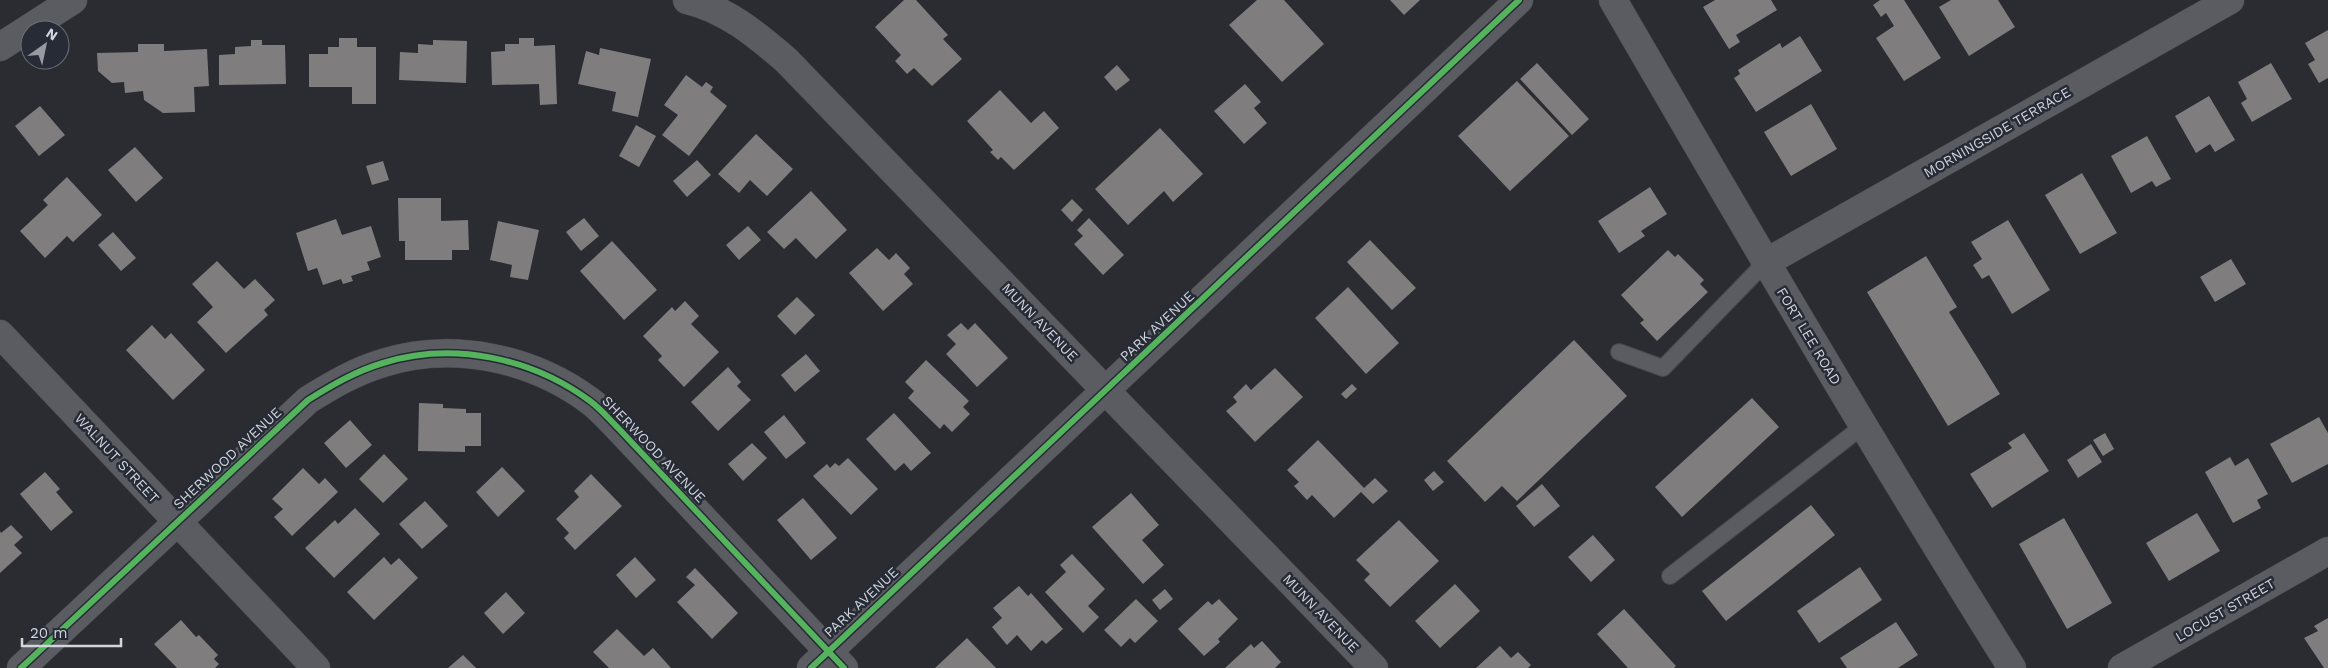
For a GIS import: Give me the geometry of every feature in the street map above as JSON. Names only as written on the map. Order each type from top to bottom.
[{"type":"street","points":[[0,47],[73,0]]},
{"type":"street","name":"MUNN AVENUE","points":[[688,0],[727,7],[786,60],[1374,668]]},
{"type":"street","name":"PARK AVENUE","points":[[827,662],[1106,390],[1519,0]]},
{"type":"street","name":"FORT LEE ROAD","points":[[1613,0],[1765,263],[1909,504],[2012,668]]},
{"type":"street","name":"MORNINGSIDE TERRACE","points":[[1765,263],[2230,0]]},
{"type":"street","name":"WALNUT STREET","points":[[0,334],[316,668]]},
{"type":"street","name":"SHERWOOD AVENUE","points":[[21,668],[308,400],[342,379],[384,362],[427,354],[472,354],[515,363],[557,380],[590,402],[620,430],[827,662]]},
{"type":"street","name":"LOCUST STREET","points":[[2122,668],[2328,551]]},
{"type":"lane","points":[[1619,352],[1662,368],[1765,263]]},
{"type":"lane","points":[[1670,576],[1863,426]]},
{"type":"building","points":[[904,0],[916,0],[948,35],[943,39],[962,59],[932,86],[914,68],[907,74],[895,61],[901,55],[875,27]]},
{"type":"building","points":[[1257,0],[1284,0],[1324,44],[1282,82],[1229,25]]},
{"type":"building","points":[[1390,0],[1420,0],[1404,15]]},
{"type":"building","points":[[1715,0],[1771,0],[1777,10],[1736,35],[1740,42],[1729,49],[1703,7]]},
{"type":"building","points":[[1880,0],[1904,0],[1941,58],[1904,81],[1876,38],[1894,26],[1886,13],[1881,17],[1873,5]]},
{"type":"building","points":[[1951,0],[1998,0],[2015,27],[1969,56],[1939,7]]},
{"type":"building","points":[[2328,30],[2328,78],[2319,83],[2308,64],[2315,60],[2305,43]]},
{"type":"building","points":[[1800,36],[1822,71],[1756,112],[1734,78],[1740,74],[1738,70],[1780,43],[1782,48]]},
{"type":"building","points":[[339,38],[357,38],[357,47],[376,47],[376,104],[352,104],[352,87],[309,87],[309,54],[328,54],[328,47],[339,47]]},
{"type":"building","points":[[519,38],[534,38],[534,46],[555,45],[557,104],[540,105],[539,84],[492,85],[491,52],[505,51],[505,44],[519,44]]},
{"type":"building","points":[[251,40],[262,40],[262,45],[285,45],[286,84],[219,85],[219,55],[235,54],[235,47],[251,46]]},
{"type":"building","points":[[433,40],[467,41],[466,83],[399,80],[400,52],[418,53],[418,44],[433,45]]},
{"type":"building","points":[[138,44],[164,44],[164,51],[207,49],[209,86],[194,87],[195,112],[163,113],[144,100],[143,91],[125,93],[124,82],[112,83],[98,71],[97,53],[138,52]]},
{"type":"building","points":[[600,48],[651,59],[638,117],[612,111],[616,92],[578,84],[586,51],[599,55]]},
{"type":"building","points":[[1537,63],[1589,119],[1572,135],[1520,79]]},
{"type":"building","points":[[2271,63],[2292,99],[2252,122],[2241,103],[2247,99],[2238,82]]},
{"type":"building","points":[[1117,65],[1130,80],[1116,91],[1104,77]]},
{"type":"building","points":[[686,75],[702,87],[706,82],[713,87],[710,92],[727,106],[689,156],[662,135],[678,115],[664,105]]},
{"type":"building","points":[[1517,81],[1569,136],[1510,191],[1458,136]]},
{"type":"building","points":[[1245,84],[1261,102],[1254,108],[1267,123],[1244,144],[1214,111]]},
{"type":"building","points":[[1000,90],[1031,123],[1044,111],[1059,128],[1014,170],[1001,157],[998,160],[990,152],[993,150],[967,121]]},
{"type":"building","points":[[2209,96],[2235,140],[2215,152],[2210,144],[2196,153],[2175,116]]},
{"type":"building","points":[[1811,104],[1837,149],[1791,176],[1764,132]]},
{"type":"building","points":[[40,106],[65,135],[39,156],[15,126]]},
{"type":"building","points":[[636,125],[656,136],[639,167],[619,156]]},
{"type":"building","points":[[1160,128],[1203,174],[1173,202],[1164,191],[1128,225],[1095,189]]},
{"type":"building","points":[[756,134],[793,169],[767,196],[750,180],[739,193],[718,174]]},
{"type":"building","points":[[2147,136],[2171,179],[2156,187],[2152,181],[2131,193],[2111,156]]},
{"type":"building","points":[[135,147],[163,178],[136,202],[108,170]]},
{"type":"building","points":[[697,160],[711,175],[687,197],[673,181]]},
{"type":"building","points":[[383,161],[389,180],[372,185],[366,166]]},
{"type":"building","points":[[2082,173],[2117,233],[2080,254],[2045,195]]},
{"type":"building","points":[[67,177],[102,215],[73,242],[67,236],[45,258],[20,231],[48,205],[43,200]]},
{"type":"building","points":[[1650,187],[1667,214],[1641,231],[1645,236],[1619,253],[1598,221]]},
{"type":"building","points":[[811,191],[847,230],[816,259],[796,238],[784,249],[767,232]]},
{"type":"building","points":[[398,198],[441,198],[441,221],[468,220],[469,250],[452,250],[452,260],[405,260],[405,241],[399,241]]},
{"type":"building","points":[[1072,199],[1083,210],[1072,222],[1061,210]]},
{"type":"building","points":[[584,218],[599,236],[581,251],[566,232]]},
{"type":"building","points":[[1089,218],[1124,255],[1103,275],[1074,244],[1083,236],[1077,230]]},
{"type":"building","points":[[336,219],[342,235],[371,226],[381,257],[367,262],[370,270],[351,276],[353,281],[343,284],[341,279],[323,285],[317,268],[308,271],[296,233]]},
{"type":"building","points":[[2008,220],[2050,290],[2012,314],[1989,275],[1982,279],[1973,265],[1982,259],[1971,242]]},
{"type":"building","points":[[498,221],[539,230],[528,280],[510,277],[512,265],[490,260]]},
{"type":"building","points":[[748,226],[761,240],[739,260],[726,245]]},
{"type":"building","points":[[113,232],[136,258],[121,271],[98,245]]},
{"type":"building","points":[[1370,240],[1416,288],[1392,310],[1347,262]]},
{"type":"building","points":[[612,241],[657,290],[624,320],[580,271]]},
{"type":"building","points":[[877,248],[889,260],[896,253],[910,268],[904,274],[913,284],[883,311],[849,273]]},
{"type":"building","points":[[1668,250],[1675,257],[1678,254],[1704,280],[1700,284],[1708,292],[1657,341],[1640,323],[1644,320],[1621,295]]},
{"type":"building","points":[[1926,256],[1957,307],[1949,312],[2000,394],[1948,426],[1867,292]]},
{"type":"building","points":[[2231,259],[2246,284],[2215,302],[2200,277]]},
{"type":"building","points":[[217,261],[244,289],[255,279],[275,300],[264,310],[268,315],[226,353],[197,322],[213,307],[192,284]]},
{"type":"building","points":[[1348,287],[1399,343],[1366,374],[1315,318]]},
{"type":"building","points":[[797,297],[815,315],[795,335],[777,316]]},
{"type":"building","points":[[685,301],[699,316],[691,324],[719,352],[684,387],[658,360],[662,356],[643,336],[672,307],[675,311]]},
{"type":"building","points":[[961,323],[968,330],[975,323],[1008,358],[977,387],[946,354],[956,344],[947,335]]},
{"type":"building","points":[[152,325],[165,339],[171,333],[205,370],[173,400],[126,350]]},
{"type":"building","points":[[1574,340],[1627,396],[1517,501],[1502,486],[1485,502],[1447,461]]},
{"type":"building","points":[[806,354],[820,371],[795,392],[781,375]]},
{"type":"building","points":[[926,360],[969,401],[963,407],[970,414],[952,432],[944,424],[940,429],[908,398],[914,391],[905,382]]},
{"type":"building","points":[[728,367],[741,382],[737,386],[751,400],[718,431],[691,402]]},
{"type":"building","points":[[1275,368],[1303,397],[1255,442],[1226,411],[1237,402],[1233,397],[1246,384],[1251,390]]},
{"type":"building","points":[[1352,384],[1357,389],[1346,399],[1341,394]]},
{"type":"building","points":[[1752,398],[1779,427],[1682,517],[1655,487]]},
{"type":"building","points":[[419,403],[443,404],[443,408],[466,409],[466,413],[481,413],[481,446],[465,446],[465,452],[418,451]]},
{"type":"building","points":[[894,413],[931,453],[911,471],[904,463],[895,471],[866,439]]},
{"type":"building","points":[[784,415],[806,443],[786,459],[764,432]]},
{"type":"building","points":[[2319,417],[2328,433],[2328,464],[2292,483],[2270,444]]},
{"type":"building","points":[[350,420],[372,445],[346,468],[324,443]]},
{"type":"building","points":[[2024,433],[2049,471],[1992,508],[1970,474],[2012,448],[2008,443]]},
{"type":"building","points":[[2105,433],[2114,449],[2103,456],[2093,440]]},
{"type":"building","points":[[1318,440],[1364,488],[1375,478],[1388,491],[1373,504],[1361,492],[1334,518],[1312,495],[1307,500],[1294,486],[1299,482],[1287,470]]},
{"type":"building","points":[[752,443],[767,458],[743,481],[728,464]]},
{"type":"building","points":[[2091,444],[2102,462],[2078,478],[2067,460]]},
{"type":"building","points":[[384,454],[408,479],[383,503],[359,479]]},
{"type":"building","points":[[2230,457],[2235,466],[2248,458],[2268,494],[2257,500],[2261,508],[2233,523],[2205,472]]},
{"type":"building","points":[[848,458],[878,489],[851,515],[813,476],[827,464],[830,468],[835,463],[839,466]]},
{"type":"building","points":[[502,467],[525,491],[498,517],[476,492]]},
{"type":"building","points":[[303,468],[319,484],[325,478],[338,492],[292,536],[274,517],[283,509],[272,499]]},
{"type":"building","points":[[1434,471],[1444,482],[1433,491],[1424,480]]},
{"type":"building","points":[[45,472],[60,489],[56,492],[73,512],[51,531],[20,494]]},
{"type":"building","points":[[591,474],[622,506],[575,550],[564,538],[569,533],[556,519],[579,497],[574,491]]},
{"type":"building","points":[[1542,484],[1560,506],[1534,527],[1516,506]]},
{"type":"building","points":[[1131,493],[1159,525],[1142,540],[1164,565],[1143,584],[1092,527]]},
{"type":"building","points":[[803,498],[837,538],[811,560],[777,520]]},
{"type":"building","points":[[425,501],[448,526],[422,549],[399,524]]},
{"type":"building","points":[[1811,505],[1835,535],[1726,621],[1702,591]]},
{"type":"building","points":[[355,508],[380,534],[334,578],[305,548],[335,520],[338,524]]},
{"type":"building","points":[[2197,513],[2220,551],[2169,581],[2146,543]]},
{"type":"building","points":[[2064,518],[2112,603],[2067,629],[2019,544]]},
{"type":"building","points":[[1399,520],[1439,561],[1390,607],[1364,580],[1370,574],[1356,560]]},
{"type":"building","points":[[11,525],[23,537],[14,545],[22,553],[0,573],[0,531],[1,533]]},
{"type":"building","points":[[1593,535],[1615,560],[1591,582],[1568,557]]},
{"type":"building","points":[[1072,554],[1105,589],[1088,606],[1099,617],[1083,633],[1045,592],[1066,572],[1060,565]]},
{"type":"building","points":[[384,557],[391,565],[399,558],[418,578],[374,620],[347,592]]},
{"type":"building","points":[[635,557],[656,580],[636,598],[616,575]]},
{"type":"building","points":[[1860,567],[1882,600],[1819,643],[1797,611]]},
{"type":"building","points":[[695,568],[738,613],[712,639],[677,602],[695,585],[686,577]]},
{"type":"building","points":[[1455,584],[1480,611],[1440,648],[1415,621]]},
{"type":"building","points":[[1019,586],[1028,596],[1031,593],[1063,629],[1046,644],[1042,640],[1031,651],[1017,635],[1007,645],[992,627],[1002,618],[993,608]]},
{"type":"building","points":[[1165,589],[1173,599],[1160,610],[1152,600]]},
{"type":"building","points":[[506,592],[525,613],[503,634],[484,613]]},
{"type":"building","points":[[1136,599],[1158,621],[1135,643],[1130,638],[1121,647],[1104,630]]},
{"type":"building","points":[[1219,599],[1238,619],[1218,639],[1220,642],[1204,656],[1178,629],[1208,601],[1212,605]]},
{"type":"building","points":[[1624,609],[1676,666],[1674,668],[1628,668],[1597,634]]},
{"type":"building","points":[[2328,618],[2328,668],[2324,668],[2304,638],[2318,631],[2314,626]]},
{"type":"building","points":[[181,620],[196,637],[199,635],[218,655],[214,659],[219,664],[215,668],[177,668],[154,644]]},
{"type":"building","points":[[1896,622],[1918,655],[1898,668],[1847,668],[1840,658]]},
{"type":"building","points":[[617,629],[644,656],[653,648],[671,668],[609,668],[593,652]]},
{"type":"building","points":[[967,638],[996,668],[935,668]]},
{"type":"building","points":[[1262,641],[1281,662],[1275,668],[1225,668],[1251,644],[1254,648]]},
{"type":"building","points":[[1500,646],[1511,658],[1518,652],[1531,665],[1528,668],[1476,668]]},
{"type":"building","points":[[463,655],[476,668],[448,668]]},
{"type":"cycle path","points":[[811,668],[1519,0]]},
{"type":"cycle path","points":[[21,668],[308,400],[344,379],[373,366],[410,357],[437,354],[464,354],[517,364],[567,386],[590,401],[602,411],[844,668]]}]
